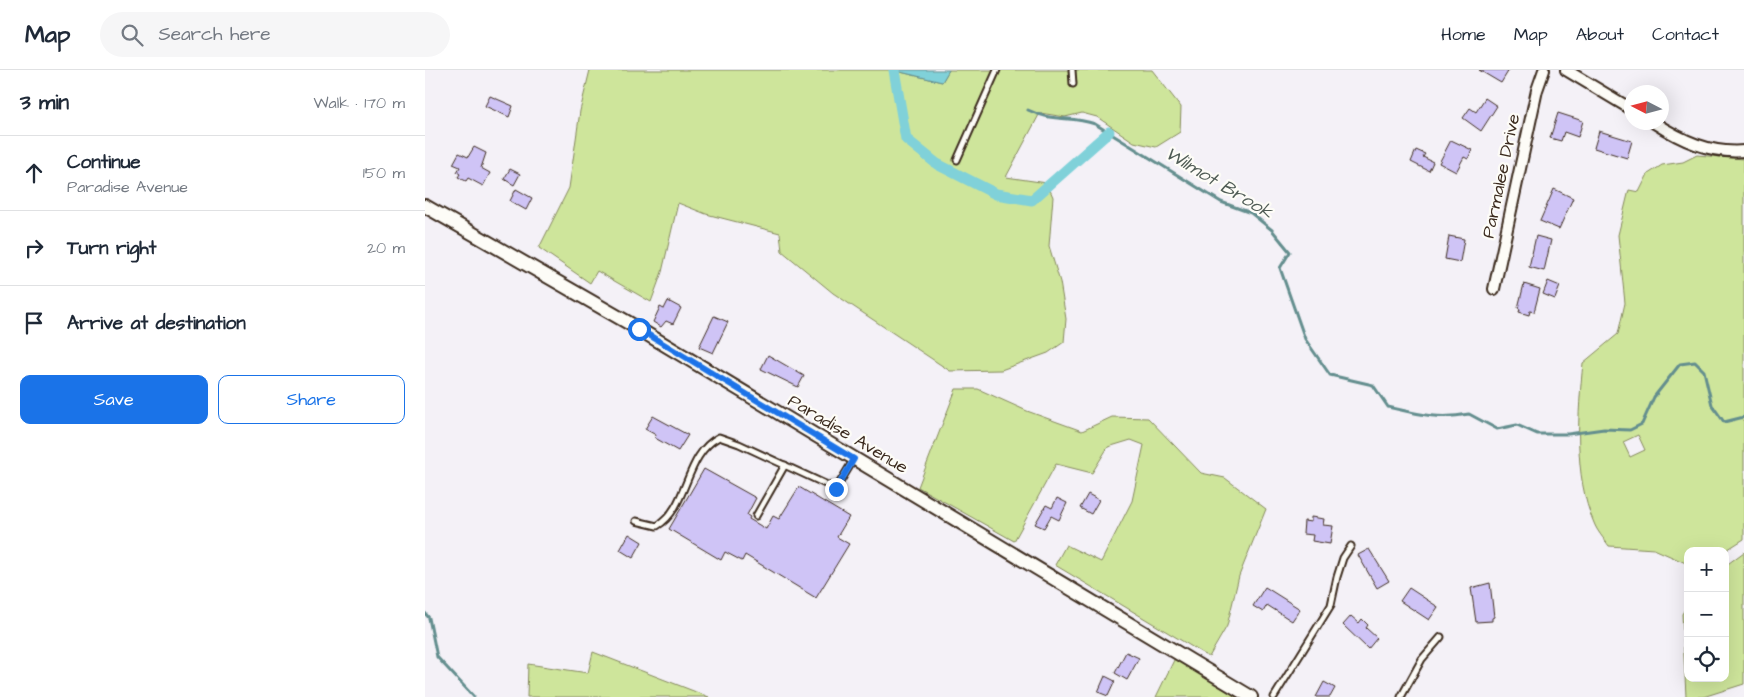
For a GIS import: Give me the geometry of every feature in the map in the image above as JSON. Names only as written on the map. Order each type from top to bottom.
[{"type":"street","name":"Parmalee Drive","points":[[1494,289],[1537,90],[1544,70]]},
{"type":"street","points":[[1566,70],[1624,105]]},
{"type":"street","points":[[1665,130],[1677,138],[1706,148],[1730,152],[1744,151]]},
{"type":"street","name":"Paradise Avenue","points":[[425,206],[627,322],[1251,697]]},
{"type":"lane","points":[[957,160],[997,70]]},
{"type":"lane","points":[[1072,70],[1073,84]]},
{"type":"lane","points":[[636,520],[657,526],[669,519],[695,463],[708,443],[719,438],[739,444],[836,489],[854,459]]},
{"type":"lane","points":[[756,516],[785,465]]},
{"type":"lane","points":[[1274,697],[1331,605],[1343,558],[1351,546]]},
{"type":"lane","points":[[1401,697],[1422,659],[1441,637]]},
{"type":"green space","points":[[590,70],[892,70],[942,82],[949,70],[1152,70],[1181,107],[1180,132],[1156,147],[1134,142],[1097,117],[1082,113],[1065,117],[1040,113],[1006,177],[1047,183],[1053,197],[1049,246],[1060,282],[1066,319],[1064,342],[1048,353],[1001,370],[950,371],[833,293],[782,251],[780,233],[706,214],[678,203],[662,272],[651,302],[597,271],[590,283],[539,248],[569,188],[580,111]]},
{"type":"green space","points":[[1697,155],[1744,159],[1744,539],[1729,548],[1684,547],[1684,562],[1654,549],[1609,546],[1595,526],[1587,504],[1580,464],[1579,423],[1583,363],[1618,334],[1625,303],[1618,235],[1629,190],[1639,192],[1648,174],[1662,165],[1683,162]],"holes":[[[1638,435],[1645,450],[1630,457],[1623,442]]]},
{"type":"green space","points":[[956,389],[978,389],[1027,411],[1082,431],[1112,417],[1148,418],[1201,473],[1225,478],[1266,509],[1239,576],[1227,626],[1209,657],[1055,565],[1066,545],[1101,562],[1132,501],[1144,445],[1131,440],[1108,447],[1092,473],[1056,464],[1014,541],[918,487]]},
{"type":"green space","points":[[1744,552],[1744,684],[1703,697],[1686,697],[1685,682],[1729,682],[1729,563]]},
{"type":"green space","points":[[1684,611],[1684,656],[1682,614]]},
{"type":"green space","points":[[593,652],[709,697],[527,697],[528,664],[588,673]]},
{"type":"green space","points":[[1175,658],[1240,697],[1156,697]]},
{"type":"water","points":[[892,70],[949,70],[942,82]]},
{"type":"building","points":[[1479,70],[1509,70],[1501,83]]},
{"type":"building","points":[[490,96],[513,106],[509,117],[485,106]]},
{"type":"building","points":[[1485,98],[1497,106],[1481,131],[1463,118],[1470,108],[1476,112]]},
{"type":"building","points":[[1558,113],[1583,121],[1578,137],[1564,132],[1561,141],[1550,138]]},
{"type":"building","points":[[1599,131],[1632,141],[1627,158],[1594,148]]},
{"type":"building","points":[[1451,140],[1472,150],[1468,159],[1464,157],[1456,172],[1439,163]]},
{"type":"building","points":[[474,147],[486,153],[481,168],[490,173],[483,186],[468,178],[466,181],[458,177],[460,174],[457,172],[460,167],[453,164],[459,153],[468,157]]},
{"type":"building","points":[[1416,150],[1425,154],[1423,157],[1433,162],[1429,171],[1411,162]]},
{"type":"building","points":[[510,169],[520,174],[514,185],[504,179]]},
{"type":"building","points":[[516,189],[532,198],[526,210],[510,201]]},
{"type":"building","points":[[1554,189],[1573,198],[1559,229],[1540,221]]},
{"type":"building","points":[[1449,236],[1464,239],[1460,262],[1445,259]]},
{"type":"building","points":[[1536,236],[1551,240],[1544,271],[1529,267]]},
{"type":"building","points":[[1548,281],[1560,286],[1555,299],[1543,294]]},
{"type":"building","points":[[1524,284],[1540,289],[1534,312],[1530,311],[1529,315],[1519,312],[1520,309],[1518,308]]},
{"type":"building","points":[[668,301],[681,308],[673,324],[666,321],[661,327],[653,322],[660,307],[664,309]]},
{"type":"building","points":[[714,316],[728,322],[713,353],[699,347]]},
{"type":"building","points":[[768,355],[804,376],[798,387],[761,369]]},
{"type":"building","points":[[653,416],[688,435],[678,451],[655,438],[656,435],[645,429]]},
{"type":"building","points":[[704,469],[756,498],[747,515],[750,517],[749,519],[766,529],[773,516],[779,519],[799,487],[849,517],[837,537],[849,544],[816,598],[745,555],[742,561],[725,552],[721,560],[669,529]]},
{"type":"building","points":[[1088,494],[1099,500],[1091,514],[1080,508]]},
{"type":"building","points":[[1057,498],[1067,503],[1059,520],[1051,516],[1044,528],[1035,524],[1046,505],[1052,508]]},
{"type":"building","points":[[1311,517],[1324,519],[1323,525],[1333,526],[1330,544],[1312,541],[1313,535],[1303,534],[1304,521],[1311,522]]},
{"type":"building","points":[[629,534],[642,542],[633,558],[620,550]]},
{"type":"building","points":[[1369,549],[1389,581],[1377,588],[1358,555]]},
{"type":"building","points":[[1490,583],[1494,617],[1492,621],[1476,622],[1471,588]]},
{"type":"building","points":[[1265,587],[1300,609],[1292,621],[1267,605],[1263,612],[1253,606]]},
{"type":"building","points":[[1409,588],[1438,607],[1429,620],[1400,601]]},
{"type":"building","points":[[1351,616],[1359,623],[1362,619],[1368,625],[1366,628],[1377,638],[1368,649],[1343,625]]},
{"type":"building","points":[[1126,652],[1139,658],[1127,680],[1115,673]]},
{"type":"building","points":[[1105,676],[1115,681],[1108,696],[1098,692]]},
{"type":"building","points":[[1324,682],[1335,688],[1330,697],[1316,697]]},
{"type":"waterway","points":[[894,70],[906,139],[937,164],[996,194],[1032,200],[1109,132]]},
{"type":"waterway","name":"Wilmot Brook","points":[[1028,110],[1054,118],[1086,121],[1095,124],[1221,202],[1251,213],[1272,230],[1290,252],[1280,268],[1305,339],[1330,375],[1373,385],[1388,407],[1438,416],[1469,414],[1497,429],[1517,425],[1537,434],[1568,434],[1604,429],[1630,430],[1642,424],[1654,397],[1680,364],[1695,362],[1704,371],[1712,405],[1724,422],[1744,417]]},
{"type":"waterway","points":[[425,613],[429,618],[437,657],[474,697]]},
{"type":"route","points":[[639,329],[854,459],[836,489]]}]
